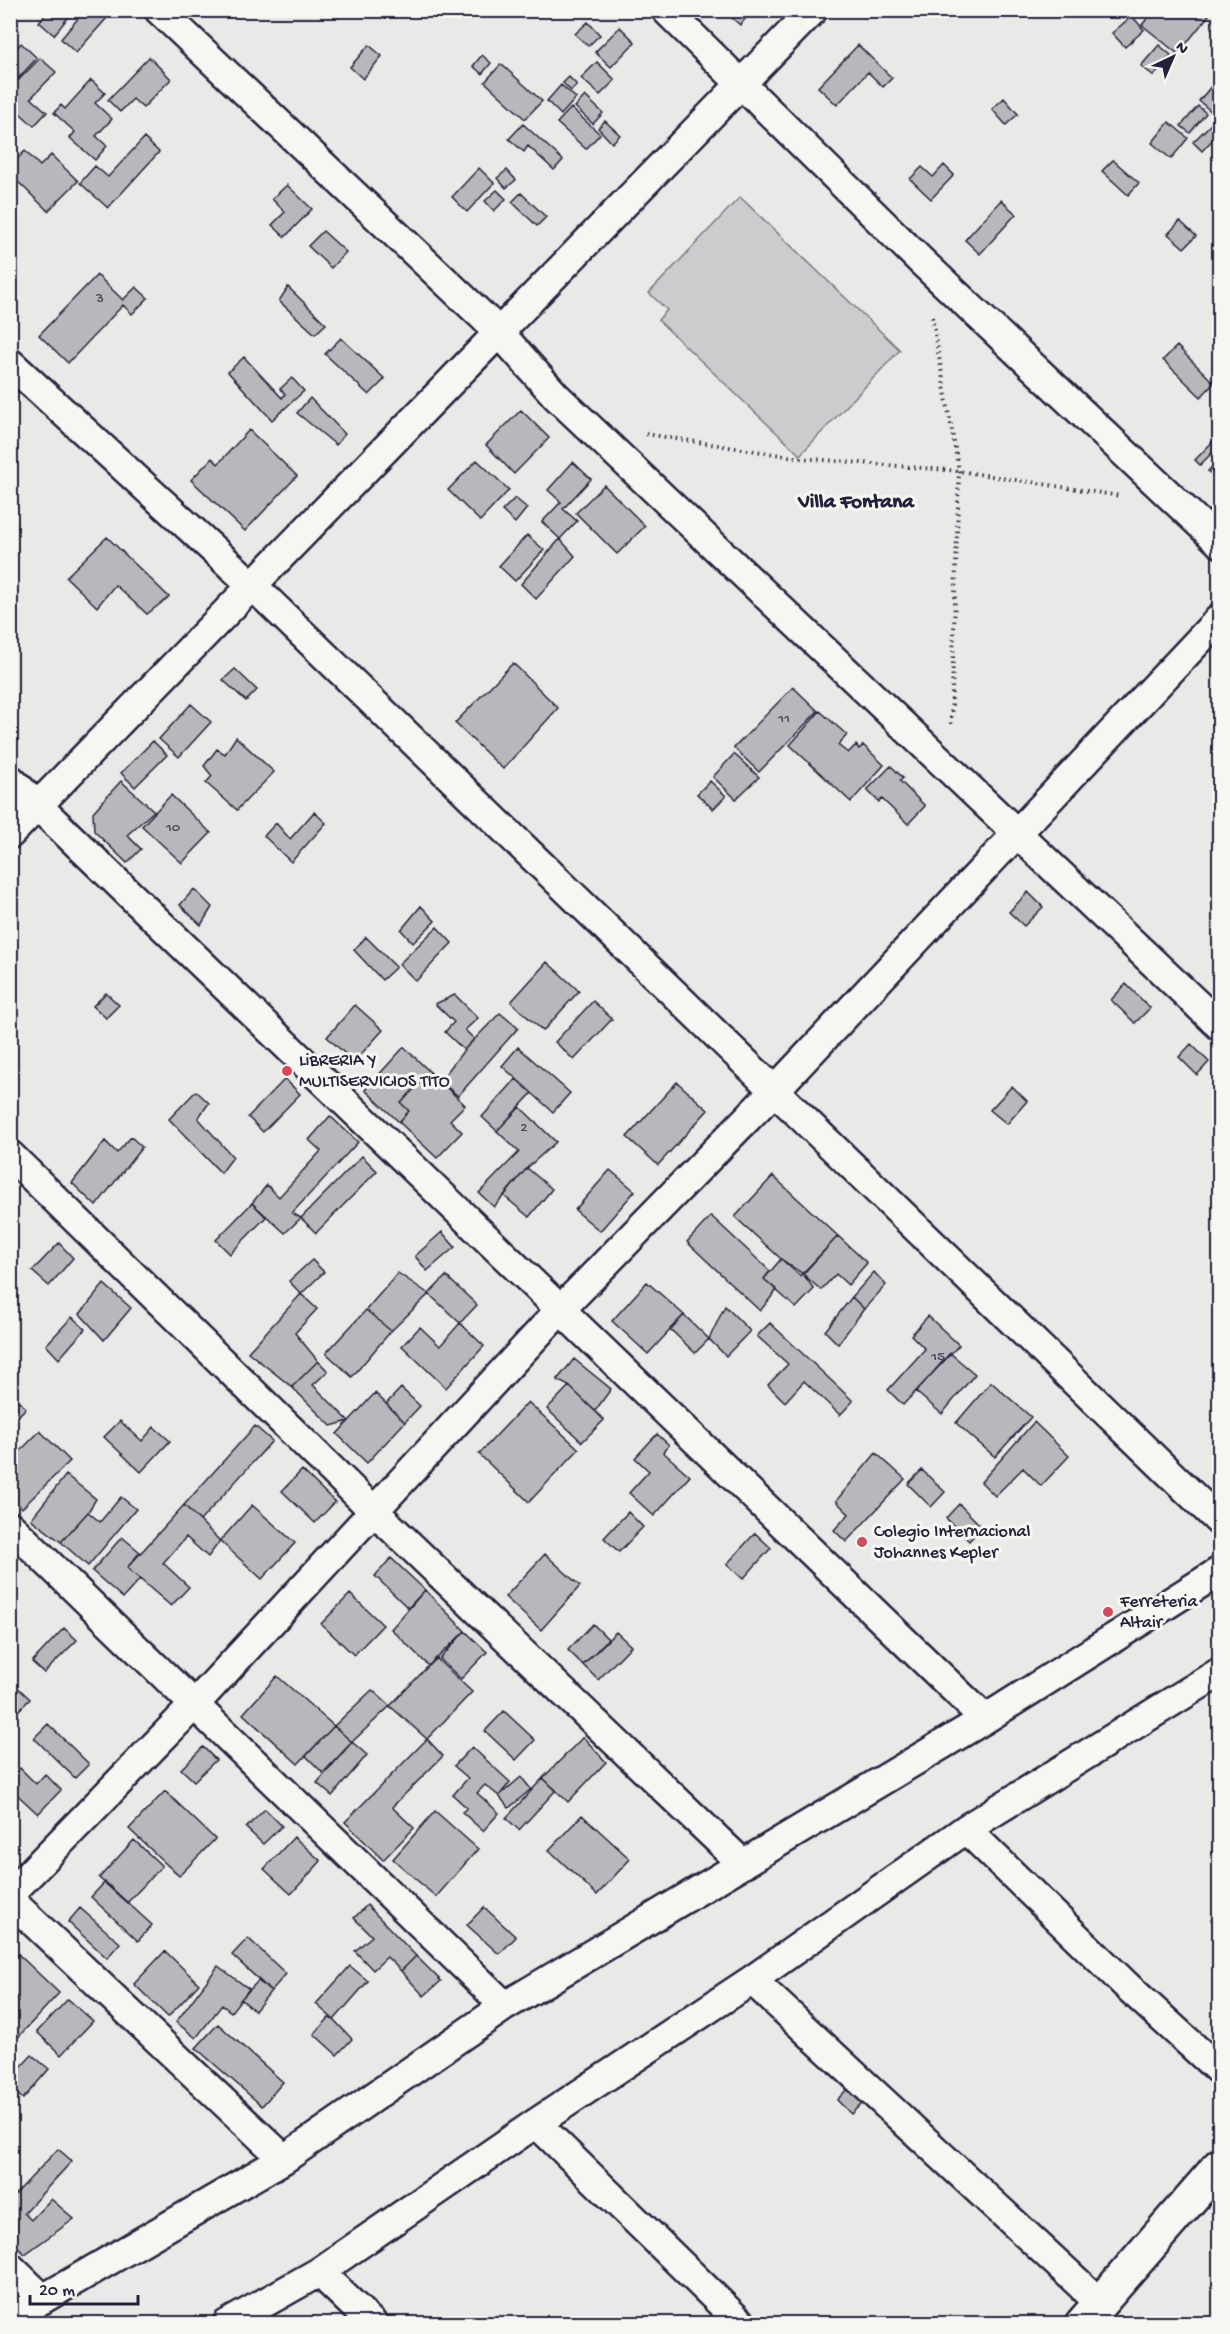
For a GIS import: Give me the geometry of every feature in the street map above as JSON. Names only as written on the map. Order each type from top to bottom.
[{"type":"street","points":[[159,10],[498,331],[556,396],[1220,1026]]},
{"type":"street","points":[[666,10],[744,84],[921,261],[1220,543]]},
{"type":"street","points":[[10,834],[498,331],[744,84],[813,10]]},
{"type":"street","points":[[10,363],[253,586],[1220,1522]]},
{"type":"street","points":[[10,1894],[195,1704],[560,1310],[774,1091],[1220,618]]},
{"type":"street","points":[[10,779],[985,1719]]},
{"type":"street","points":[[10,1155],[374,1511],[743,1864]]},
{"type":"street","points":[[10,1526],[505,2006]]},
{"type":"street","points":[[10,2318],[284,2158],[505,2006],[985,1719],[1220,1571]]},
{"type":"street","points":[[227,2324],[320,2272],[536,2123],[752,1980],[966,1829],[1220,1672]]},
{"type":"street","points":[[966,1829],[1127,1986],[1220,2071]]},
{"type":"street","points":[[10,1900],[284,2158]]},
{"type":"street","points":[[752,1980],[1091,2313],[1220,2165]]},
{"type":"street","points":[[536,2123],[742,2324]]},
{"type":"street","points":[[10,2267],[44,2299]]},
{"type":"street","points":[[320,2272],[373,2324]]},
{"type":"path","points":[[921,261],[959,471],[950,768]]},
{"type":"path","points":[[642,433],[800,458],[959,471],[1121,496]]},
{"type":"shaded area","points":[[740,197],[900,350],[800,455],[658,320],[667,310],[649,293]]},
{"type":"building","points":[[49,10],[74,10],[54,35],[39,22]]},
{"type":"building","points":[[85,10],[96,10],[106,19],[76,53],[61,39]]},
{"type":"building","points":[[723,10],[753,10],[740,25]]},
{"type":"building","points":[[924,10],[945,10],[934,21]]},
{"type":"building","points":[[1154,10],[1213,10],[1178,54],[1142,25]]},
{"type":"building","points":[[1132,16],[1144,30],[1125,47],[1112,33]]},
{"type":"building","points":[[588,22],[600,35],[588,46],[575,34]]},
{"type":"building","points":[[620,27],[635,42],[611,67],[595,52]]},
{"type":"building","points":[[21,43],[37,58],[10,87],[10,44],[16,49]]},
{"type":"building","points":[[369,45],[382,56],[363,79],[350,67]]},
{"type":"building","points":[[858,45],[892,78],[883,87],[868,72],[837,105],[818,87]]},
{"type":"building","points":[[1159,45],[1171,55],[1154,76],[1141,66]]},
{"type":"building","points":[[482,55],[491,63],[482,74],[473,66]]},
{"type":"building","points":[[149,57],[171,79],[143,108],[133,99],[120,112],[108,100]]},
{"type":"building","points":[[40,58],[56,72],[31,98],[47,112],[34,126],[10,104],[10,89]]},
{"type":"building","points":[[597,62],[615,80],[600,95],[581,78]]},
{"type":"building","points":[[501,64],[542,101],[525,119],[485,82]]},
{"type":"building","points":[[569,77],[577,85],[571,91],[563,83]]},
{"type":"building","points":[[1218,78],[1220,108],[1214,114],[1199,101]]},
{"type":"building","points":[[91,80],[105,93],[95,103],[112,119],[96,136],[107,146],[95,160],[70,138],[75,132],[54,113],[61,105],[65,109]]},
{"type":"building","points":[[561,85],[576,98],[561,115],[547,101]]},
{"type":"building","points":[[585,96],[603,113],[593,124],[575,107]]},
{"type":"building","points":[[1004,98],[1018,114],[1006,125],[992,109]]},
{"type":"building","points":[[1198,106],[1206,113],[1190,133],[1181,126]]},
{"type":"building","points":[[571,108],[600,134],[586,149],[557,123]]},
{"type":"building","points":[[605,121],[620,135],[612,143],[598,128]]},
{"type":"building","points":[[1169,122],[1188,138],[1171,159],[1152,143]]},
{"type":"building","points":[[1213,122],[1220,128],[1220,132],[1202,151],[1193,142]]},
{"type":"building","points":[[523,124],[563,160],[554,170],[528,146],[524,152],[509,139]]},
{"type":"building","points":[[144,138],[159,152],[108,208],[80,183],[95,166],[108,177]]},
{"type":"building","points":[[25,151],[40,166],[51,155],[78,181],[48,211],[10,174],[10,166]]},
{"type":"building","points":[[1113,160],[1139,183],[1128,195],[1102,171]]},
{"type":"building","points":[[944,165],[954,175],[931,199],[910,179],[922,167],[933,177]]},
{"type":"building","points":[[479,168],[494,183],[467,212],[452,197]]},
{"type":"building","points":[[507,170],[516,180],[506,188],[497,178]]},
{"type":"building","points":[[287,185],[312,209],[285,237],[272,225],[285,212],[272,199]]},
{"type":"building","points":[[497,190],[506,199],[494,211],[485,201]]},
{"type":"building","points":[[521,193],[546,217],[537,226],[512,202]]},
{"type":"building","points":[[1001,200],[1016,214],[980,254],[965,240]]},
{"type":"building","points":[[1180,221],[1196,236],[1184,248],[1168,234]]},
{"type":"building","points":[[323,231],[346,252],[331,268],[308,246]]},
{"type":"building","points":[[97,275],[123,300],[136,287],[148,298],[132,314],[123,305],[68,363],[39,335]]},
{"type":"building","points":[[288,287],[326,324],[315,334],[279,301]]},
{"type":"building","points":[[341,338],[385,379],[369,395],[325,354]]},
{"type":"building","points":[[1177,346],[1214,383],[1201,397],[1163,360]]},
{"type":"building","points":[[244,357],[282,398],[285,394],[280,389],[292,378],[304,391],[272,420],[228,372]]},
{"type":"building","points":[[310,398],[345,434],[336,445],[297,413]]},
{"type":"building","points":[[521,410],[549,438],[514,474],[486,445]]},
{"type":"building","points":[[249,430],[297,476],[245,531],[191,480],[212,458],[218,464]]},
{"type":"building","points":[[1220,434],[1220,445],[1200,465],[1195,460]]},
{"type":"building","points":[[1220,459],[1220,469],[1213,476],[1208,471]]},
{"type":"building","points":[[477,460],[509,490],[480,521],[448,490]]},
{"type":"building","points":[[573,462],[591,479],[563,509],[577,521],[560,539],[542,522],[561,502],[548,490]]},
{"type":"building","points":[[604,485],[645,526],[617,554],[576,513]]},
{"type":"building","points":[[515,498],[527,508],[515,523],[502,511]]},
{"type":"building","points":[[527,535],[544,550],[515,581],[499,566]]},
{"type":"building","points":[[107,537],[169,597],[147,614],[115,585],[97,607],[66,577]]},
{"type":"building","points":[[560,539],[575,556],[536,599],[521,584]]},
{"type":"building","points":[[513,663],[558,708],[503,769],[455,723]]},
{"type":"building","points":[[235,669],[257,690],[246,701],[223,680]]},
{"type":"building","points":[[793,687],[818,711],[759,772],[734,748]]},
{"type":"building","points":[[191,704],[211,722],[179,757],[159,739]]},
{"type":"building","points":[[820,711],[847,735],[838,745],[848,753],[856,745],[859,749],[863,745],[884,765],[851,802],[790,745]]},
{"type":"building","points":[[236,737],[274,772],[237,810],[206,783],[212,776],[204,766],[217,749],[225,754]]},
{"type":"building","points":[[153,741],[167,755],[135,787],[121,773]]},
{"type":"building","points":[[734,754],[759,777],[736,799],[713,777]]},
{"type":"building","points":[[891,766],[903,778],[900,781],[925,806],[908,824],[882,799],[879,802],[867,790]]},
{"type":"building","points":[[121,781],[154,811],[127,835],[141,849],[127,863],[94,831],[93,812]]},
{"type":"building","points":[[710,781],[726,796],[713,809],[697,794]]},
{"type":"building","points":[[171,795],[211,833],[182,863],[142,826]]},
{"type":"building","points":[[314,812],[326,823],[291,862],[264,836],[276,823],[290,839]]},
{"type":"building","points":[[194,889],[212,907],[201,925],[180,905]]},
{"type":"building","points":[[1028,892],[1043,907],[1024,926],[1009,912]]},
{"type":"building","points":[[421,906],[435,921],[413,943],[401,930]]},
{"type":"building","points":[[437,927],[452,943],[416,981],[399,964]]},
{"type":"building","points":[[366,937],[396,967],[382,980],[354,950]]},
{"type":"building","points":[[547,962],[579,991],[543,1031],[511,1002]]},
{"type":"building","points":[[1126,984],[1150,1008],[1135,1023],[1111,1000]]},
{"type":"building","points":[[106,993],[119,1005],[106,1018],[93,1006]]},
{"type":"building","points":[[455,995],[478,1018],[465,1030],[474,1039],[464,1050],[445,1032],[454,1022],[435,1004]]},
{"type":"building","points":[[593,1001],[612,1019],[574,1060],[555,1042]]},
{"type":"building","points":[[355,1005],[383,1030],[354,1062],[327,1037]]},
{"type":"building","points":[[500,1013],[518,1028],[458,1096],[440,1081],[464,1050]]},
{"type":"building","points":[[1191,1044],[1209,1062],[1197,1075],[1179,1057]]},
{"type":"building","points":[[404,1047],[430,1072],[401,1103],[409,1111],[399,1122],[365,1090]]},
{"type":"building","points":[[518,1047],[570,1093],[553,1112],[502,1066]]},
{"type":"building","points":[[430,1072],[465,1105],[450,1120],[462,1132],[437,1158],[399,1122],[409,1111],[401,1103]]},
{"type":"building","points":[[285,1079],[300,1094],[263,1132],[248,1117]]},
{"type":"building","points":[[516,1079],[532,1093],[497,1131],[482,1117]]},
{"type":"building","points":[[677,1082],[708,1110],[658,1165],[627,1137]]},
{"type":"building","points":[[1012,1086],[1027,1101],[1007,1124],[990,1110]]},
{"type":"building","points":[[196,1091],[209,1103],[198,1118],[233,1157],[221,1173],[169,1119]]},
{"type":"building","points":[[520,1107],[556,1142],[527,1168],[494,1207],[479,1193],[519,1152],[497,1131]]},
{"type":"building","points":[[330,1116],[358,1142],[292,1213],[301,1218],[285,1233],[252,1203],[267,1185],[279,1197],[321,1151],[309,1140]]},
{"type":"building","points":[[131,1137],[142,1147],[96,1206],[72,1183],[105,1141],[117,1153]]},
{"type":"building","points":[[362,1156],[377,1171],[316,1233],[301,1218]]},
{"type":"building","points":[[527,1168],[552,1189],[529,1217],[504,1196]]},
{"type":"building","points":[[610,1170],[635,1191],[600,1231],[575,1210]]},
{"type":"building","points":[[773,1176],[838,1236],[800,1276],[735,1217]]},
{"type":"building","points":[[252,1203],[266,1217],[230,1254],[216,1240]]},
{"type":"building","points":[[711,1216],[770,1271],[764,1279],[777,1290],[760,1311],[687,1242]]},
{"type":"building","points":[[442,1232],[455,1247],[427,1271],[415,1256]]},
{"type":"building","points":[[838,1236],[867,1263],[848,1285],[836,1274],[821,1290],[803,1274]]},
{"type":"building","points":[[59,1243],[73,1258],[49,1286],[32,1271]]},
{"type":"building","points":[[781,1259],[803,1274],[814,1289],[796,1308],[764,1279]]},
{"type":"building","points":[[312,1260],[324,1272],[301,1294],[289,1281]]},
{"type":"building","points":[[874,1272],[886,1285],[864,1309],[852,1297]]},
{"type":"building","points":[[398,1273],[429,1294],[391,1331],[366,1310]]},
{"type":"building","points":[[446,1276],[477,1305],[460,1323],[429,1294]]},
{"type":"building","points":[[647,1282],[684,1315],[648,1354],[612,1321]]},
{"type":"building","points":[[104,1284],[131,1308],[104,1340],[80,1314]]},
{"type":"building","points":[[301,1294],[317,1309],[295,1333],[318,1361],[292,1387],[248,1352]]},
{"type":"building","points":[[852,1297],[864,1309],[838,1344],[825,1331]]},
{"type":"building","points":[[725,1306],[750,1331],[726,1356],[709,1339]]},
{"type":"building","points":[[366,1310],[391,1331],[352,1377],[326,1353]]},
{"type":"building","points":[[684,1315],[709,1339],[695,1353],[670,1329]]},
{"type":"building","points":[[928,1316],[959,1345],[903,1405],[888,1390],[925,1349],[911,1335]]},
{"type":"building","points":[[72,1317],[85,1329],[59,1359],[46,1345]]},
{"type":"building","points":[[460,1323],[484,1346],[446,1388],[402,1346],[420,1327],[440,1346]]},
{"type":"building","points":[[770,1323],[853,1401],[840,1415],[804,1381],[785,1402],[768,1385],[788,1364],[757,1336]]},
{"type":"building","points":[[950,1353],[975,1374],[942,1414],[916,1392]]},
{"type":"building","points":[[574,1359],[611,1389],[595,1411],[569,1386],[557,1380]]},
{"type":"building","points":[[318,1361],[328,1371],[313,1385],[349,1421],[331,1426],[292,1387]]},
{"type":"building","points":[[991,1382],[1031,1417],[995,1457],[956,1423]]},
{"type":"building","points":[[569,1386],[604,1420],[582,1442],[547,1409]]},
{"type":"building","points":[[401,1388],[420,1406],[405,1422],[386,1404]]},
{"type":"building","points":[[10,1393],[26,1408],[10,1424]]},
{"type":"building","points":[[375,1393],[405,1422],[367,1463],[337,1434]]},
{"type":"building","points":[[528,1402],[579,1449],[529,1502],[479,1454]]},
{"type":"building","points":[[120,1421],[142,1441],[154,1427],[170,1441],[141,1472],[104,1437]]},
{"type":"building","points":[[1034,1422],[1069,1456],[1041,1486],[1023,1468],[995,1496],[981,1482]]},
{"type":"building","points":[[255,1426],[272,1441],[200,1521],[184,1505]]},
{"type":"building","points":[[40,1431],[70,1461],[22,1508],[10,1497],[10,1461]]},
{"type":"building","points":[[657,1434],[669,1445],[663,1452],[690,1476],[654,1516],[629,1493],[649,1471],[635,1458]]},
{"type":"building","points":[[876,1453],[905,1479],[846,1542],[834,1530],[849,1514],[836,1501]]},
{"type":"building","points":[[302,1470],[335,1502],[315,1523],[282,1491]]},
{"type":"building","points":[[922,1470],[945,1492],[931,1507],[908,1484]]},
{"type":"building","points":[[66,1475],[96,1499],[88,1512],[61,1542],[31,1519]]},
{"type":"building","points":[[121,1497],[136,1509],[88,1566],[61,1542],[88,1512],[100,1522]]},
{"type":"building","points":[[959,1504],[982,1527],[969,1541],[946,1518]]},
{"type":"building","points":[[184,1505],[220,1541],[208,1557],[186,1537],[163,1563],[189,1587],[171,1606],[127,1568]]},
{"type":"building","points":[[252,1505],[295,1543],[262,1579],[220,1541]]},
{"type":"building","points":[[628,1512],[643,1527],[619,1552],[604,1538]]},
{"type":"building","points":[[755,1533],[771,1548],[743,1579],[727,1564]]},
{"type":"building","points":[[122,1537],[140,1552],[127,1568],[140,1579],[123,1598],[92,1571]]},
{"type":"building","points":[[545,1554],[580,1586],[541,1630],[505,1597]]},
{"type":"building","points":[[391,1558],[425,1590],[408,1608],[375,1576]]},
{"type":"building","points":[[425,1590],[465,1631],[429,1666],[391,1629]]},
{"type":"building","points":[[350,1594],[383,1625],[354,1655],[321,1624]]},
{"type":"building","points":[[593,1624],[608,1639],[583,1665],[568,1650]]},
{"type":"building","points":[[64,1628],[77,1640],[44,1673],[32,1662]]},
{"type":"building","points":[[465,1631],[487,1652],[461,1679],[440,1659]]},
{"type":"building","points":[[616,1632],[631,1646],[598,1680],[583,1665]]},
{"type":"building","points":[[436,1658],[472,1692],[427,1739],[390,1706]]},
{"type":"building","points":[[277,1676],[334,1726],[298,1764],[243,1714]]},
{"type":"building","points":[[14,1684],[30,1699],[10,1719],[10,1688]]},
{"type":"building","points":[[372,1690],[390,1706],[352,1742],[334,1726]]},
{"type":"building","points":[[504,1711],[535,1740],[516,1760],[485,1731]]},
{"type":"building","points":[[48,1724],[89,1764],[75,1778],[34,1738]]},
{"type":"building","points":[[334,1726],[352,1742],[323,1773],[306,1756]]},
{"type":"building","points":[[583,1737],[606,1762],[568,1802],[543,1778]]},
{"type":"building","points":[[427,1739],[443,1756],[392,1807],[414,1828],[383,1860],[345,1822]]},
{"type":"building","points":[[352,1742],[367,1755],[332,1796],[317,1783]]},
{"type":"building","points":[[203,1747],[216,1760],[194,1781],[181,1769]]},
{"type":"building","points":[[472,1747],[510,1782],[499,1796],[485,1785],[477,1793],[499,1813],[483,1831],[462,1812],[467,1808],[453,1795],[468,1778],[454,1766]]},
{"type":"building","points":[[20,1768],[36,1784],[45,1774],[61,1790],[38,1814],[10,1788],[10,1778]]},
{"type":"building","points":[[521,1777],[531,1789],[509,1808],[499,1796]]},
{"type":"building","points":[[543,1778],[556,1790],[519,1830],[506,1818]]},
{"type":"building","points":[[165,1791],[215,1839],[179,1876],[129,1829]]},
{"type":"building","points":[[265,1809],[282,1826],[263,1844],[246,1828]]},
{"type":"building","points":[[435,1811],[478,1849],[436,1897],[393,1859]]},
{"type":"building","points":[[582,1815],[630,1859],[597,1895],[549,1850]]},
{"type":"building","points":[[294,1837],[321,1861],[291,1894],[264,1869]]},
{"type":"building","points":[[134,1840],[162,1866],[127,1903],[99,1878]]},
{"type":"building","points":[[105,1882],[152,1925],[138,1941],[91,1897]]},
{"type":"building","points":[[367,1905],[416,1956],[401,1971],[387,1957],[373,1970],[355,1951],[372,1936],[354,1918]]},
{"type":"building","points":[[484,1907],[516,1937],[499,1954],[467,1925]]},
{"type":"building","points":[[80,1908],[120,1943],[107,1958],[68,1922]]},
{"type":"building","points":[[248,1938],[286,1974],[271,1991],[232,1955]]},
{"type":"building","points":[[165,1951],[199,1984],[168,2017],[134,1984]]},
{"type":"building","points":[[18,1954],[59,1993],[10,2046],[10,1962]]},
{"type":"building","points":[[416,1956],[441,1981],[424,1996],[401,1971]]},
{"type":"building","points":[[218,1966],[249,1989],[231,2012],[222,2005],[196,2038],[176,2022]]},
{"type":"building","points":[[350,1966],[368,1981],[334,2020],[316,2004]]},
{"type":"building","points":[[258,1981],[271,1991],[255,2011],[241,1999]]},
{"type":"building","points":[[68,1999],[93,2021],[61,2055],[37,2032]]},
{"type":"building","points":[[329,2018],[334,2020],[352,2039],[337,2055],[314,2034]]},
{"type":"building","points":[[218,2024],[283,2082],[262,2106],[196,2048]]},
{"type":"building","points":[[32,2055],[49,2069],[23,2099],[10,2088],[10,2065],[12,2063],[19,2069]]},
{"type":"building","points":[[848,2088],[863,2102],[851,2114],[837,2100]]},
{"type":"building","points":[[58,2149],[72,2161],[24,2213],[31,2220],[51,2199],[74,2219],[25,2254],[10,2240],[10,2200]]},
{"type":"place","name":"LiBRERIA Y MULTISERVICIOS TITO","points":[[287,1071]]},
{"type":"place","name":"Colegio Internacional Johannes Kepler","points":[[862,1542]]},
{"type":"place","name":"Ferreteria Altair","points":[[1108,1612]]},
{"type":"district","name":"Villa Fontana","points":[[856,503]]}]
